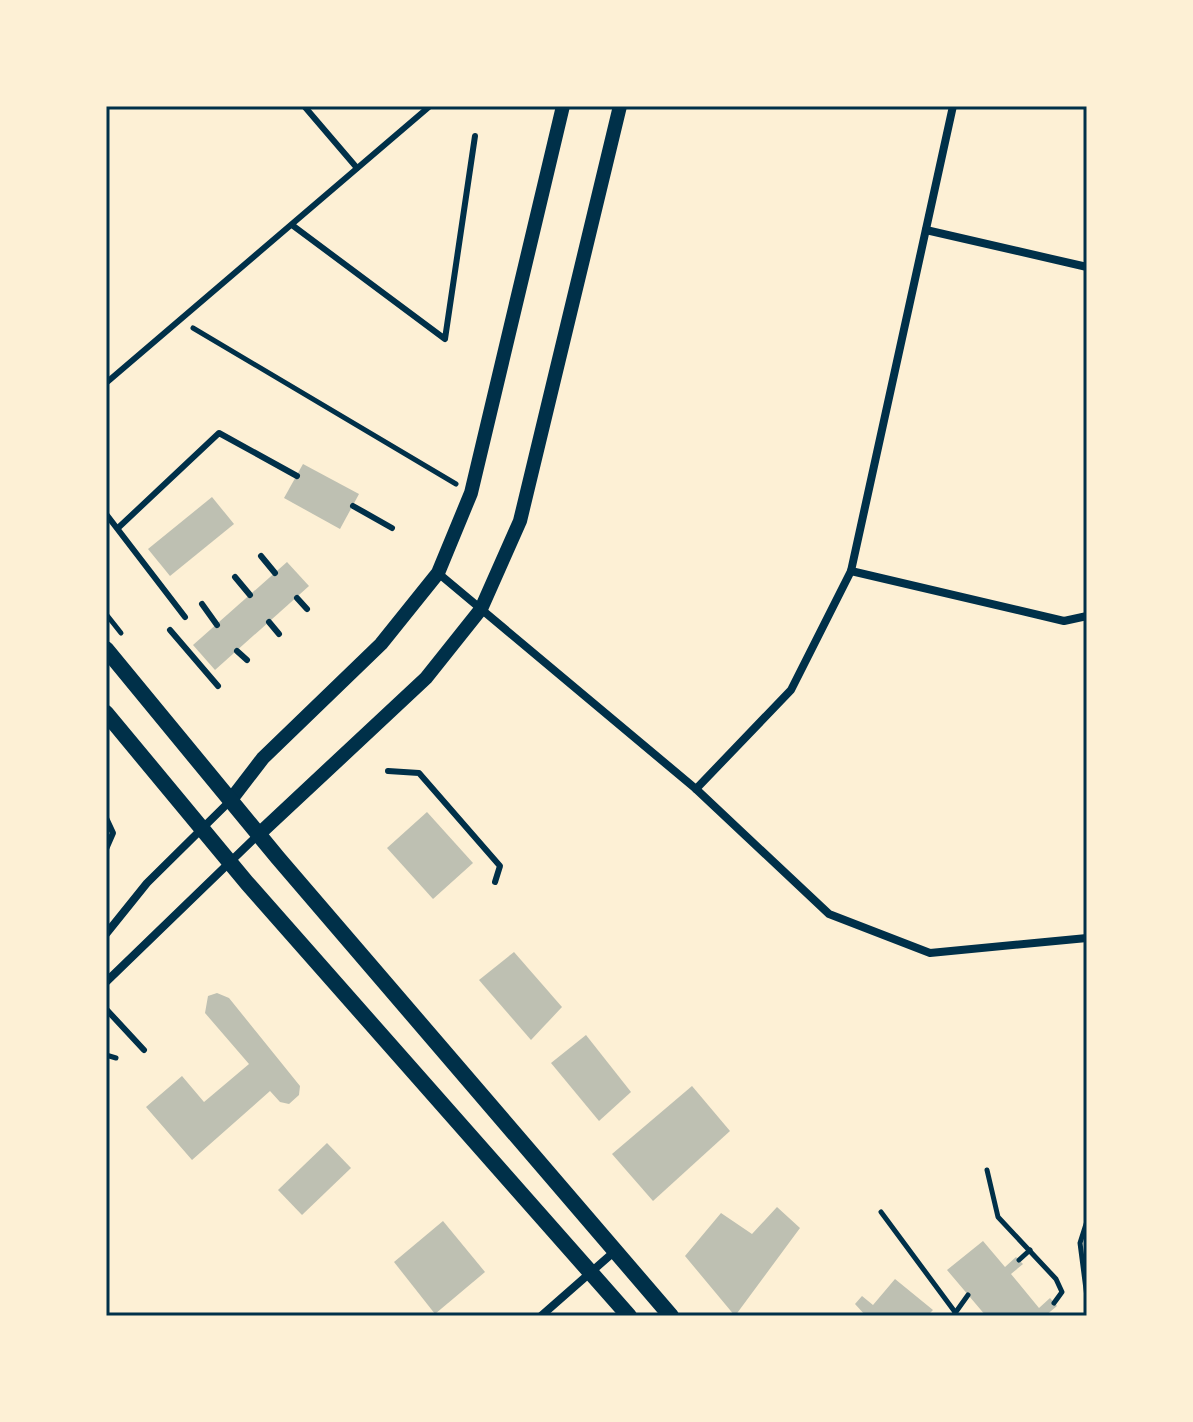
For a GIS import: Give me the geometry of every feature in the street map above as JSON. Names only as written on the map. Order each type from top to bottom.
[{"type":"main road","points":[[106,649],[258,835],[671,1316]]},
{"type":"main road","points":[[106,713],[229,862],[629,1316]]},
{"type":"street","points":[[106,934],[147,883],[230,801],[263,758],[381,644],[438,573],[471,493],[563,106]]},
{"type":"street","points":[[106,982],[426,678],[481,609],[520,521],[620,106]]},
{"type":"street","points":[[696,789],[791,690],[851,571],[953,106]]},
{"type":"street","points":[[926,230],[1087,267]]},
{"type":"street","points":[[851,571],[1064,621],[1087,616]]},
{"type":"street","points":[[438,573],[696,789],[829,914],[930,953],[1087,938]]},
{"type":"street","points":[[541,1316],[615,1251]]},
{"type":"lane","points":[[304,106],[357,168]]},
{"type":"lane","points":[[106,383],[430,106]]},
{"type":"lane","points":[[292,225],[445,339],[475,136]]},
{"type":"lane","points":[[118,528],[219,433],[297,476]]},
{"type":"lane","points":[[353,506],[392,528]]},
{"type":"lane","points":[[106,514],[185,617]]},
{"type":"lane","points":[[261,556],[275,573]]},
{"type":"lane","points":[[235,577],[250,595]]},
{"type":"lane","points":[[297,598],[307,609]]},
{"type":"lane","points":[[202,604],[217,625]]},
{"type":"lane","points":[[269,622],[279,634]]},
{"type":"lane","points":[[170,630],[218,686]]},
{"type":"lane","points":[[237,651],[247,660]]},
{"type":"lane","points":[[388,771],[419,773],[500,866],[495,882]]},
{"type":"lane","points":[[106,818],[113,833],[106,849]]},
{"type":"lane","points":[[106,1009],[144,1050]]},
{"type":"path","points":[[183,318],[197,333],[471,493]]},
{"type":"path","points":[[106,1055],[116,1058]]},
{"type":"path","points":[[987,1170],[998,1217],[1030,1250],[1062,1292],[1054,1303]]},
{"type":"path","points":[[881,1212],[954,1314],[968,1295]]},
{"type":"path","points":[[1087,1221],[1080,1243],[1087,1297]]},
{"type":"path","points":[[1019,1260],[1030,1250]]},
{"type":"building","points":[[303,464],[359,494],[340,529],[284,498]]},
{"type":"building","points":[[212,497],[234,524],[170,576],[148,549]]},
{"type":"building","points":[[287,562],[309,586],[215,670],[193,645]]},
{"type":"building","points":[[427,812],[473,863],[433,899],[387,848]]},
{"type":"building","points":[[514,952],[562,1007],[531,1040],[479,980]]},
{"type":"building","points":[[217,993],[229,998],[300,1086],[299,1095],[289,1104],[280,1102],[270,1091],[192,1160],[146,1107],[182,1076],[204,1102],[249,1064],[205,1013],[208,996]]},
{"type":"building","points":[[586,1035],[631,1092],[599,1121],[551,1063]]},
{"type":"building","points":[[692,1086],[730,1131],[653,1201],[612,1154]]},
{"type":"building","points":[[327,1143],[351,1168],[302,1215],[278,1190]]},
{"type":"building","points":[[777,1207],[800,1228],[735,1316],[685,1256],[721,1213],[752,1234]]},
{"type":"building","points":[[443,1221],[485,1272],[435,1314],[394,1262]]},
{"type":"building","points":[[983,1241],[1005,1267],[1016,1257],[1023,1264],[1011,1274],[1039,1308],[1050,1298],[1057,1306],[1045,1316],[986,1316],[947,1270]]},
{"type":"building","points":[[895,1279],[933,1310],[927,1316],[866,1316],[855,1304],[862,1296],[873,1305]]}]
